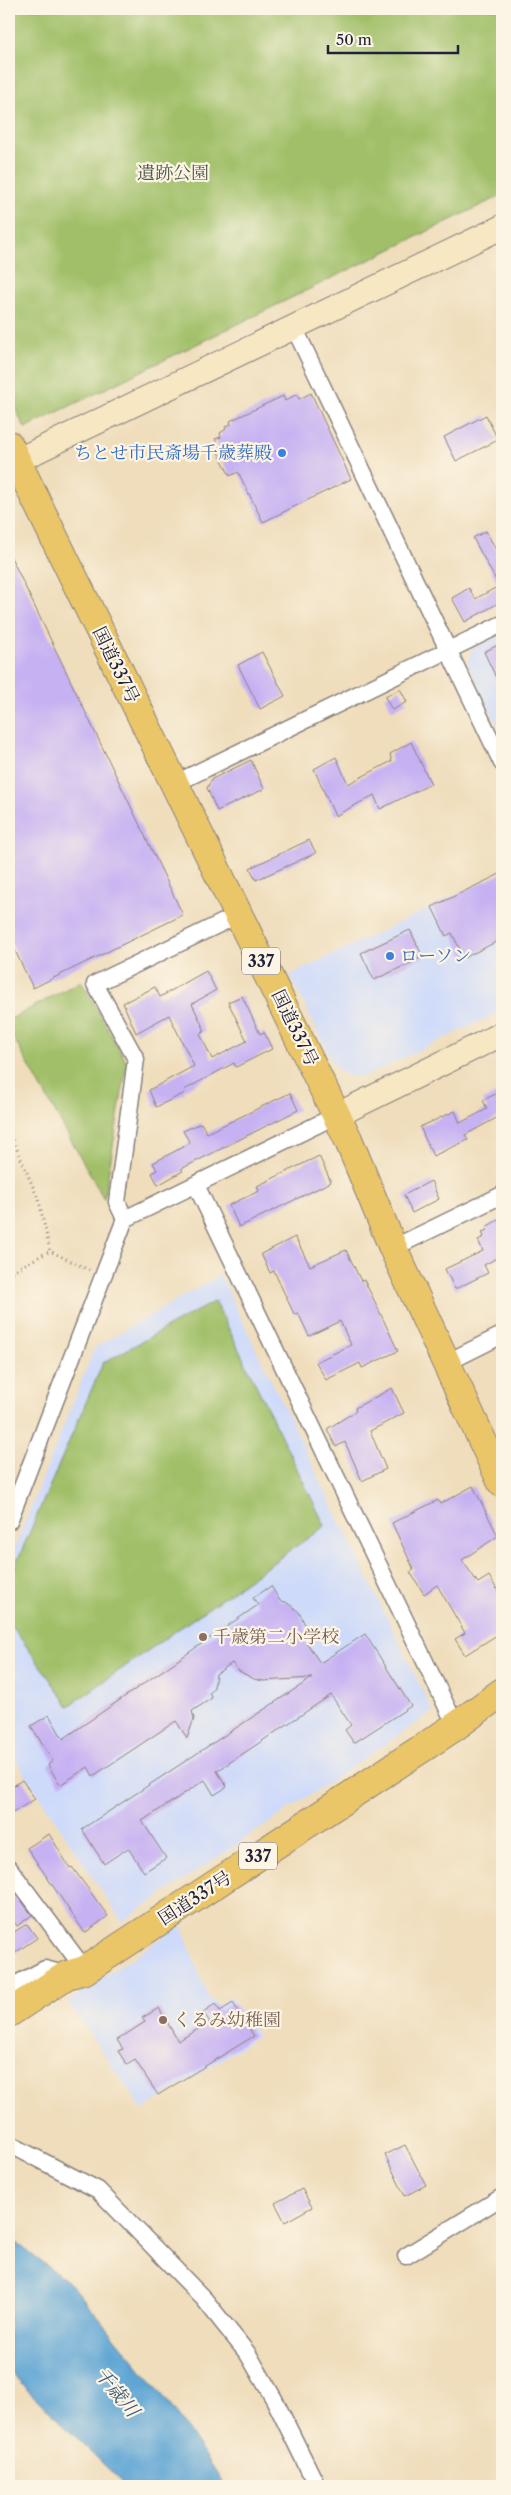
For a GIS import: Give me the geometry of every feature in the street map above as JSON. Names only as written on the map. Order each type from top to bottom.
[{"type":"highway","name":"国道337号","points":[[12,453],[337,1115],[393,1248],[502,1483]]},
{"type":"highway","name":"国道337号","points":[[9,2013],[76,1972],[456,1726],[502,1692]]},
{"type":"street","points":[[12,453],[294,327],[502,227]]},
{"type":"street","points":[[294,327],[502,763]]},
{"type":"street","points":[[174,784],[502,624]]},
{"type":"street","points":[[125,1219],[117,1202],[136,1060],[96,984],[238,914]]},
{"type":"street","points":[[9,1521],[125,1219],[502,1034]]},
{"type":"street","points":[[196,1185],[456,1726]]},
{"type":"street","points":[[393,1248],[502,1195]]},
{"type":"street","points":[[446,1363],[502,1335]]},
{"type":"street","points":[[9,1868],[76,1972]]},
{"type":"street","points":[[9,1988],[45,1968],[76,1972]]},
{"type":"street","points":[[9,2144],[98,2190],[204,2299],[248,2354],[274,2399],[317,2486]]},
{"type":"street","points":[[406,2256],[502,2197]]},
{"type":"path","points":[[9,1131],[39,1201],[50,1252]]},
{"type":"path","points":[[50,1252],[102,1276]]},
{"type":"path","points":[[9,1276],[16,1269],[50,1252]]},
{"type":"shaded area","points":[[502,635],[502,734],[467,663],[472,649]]},
{"type":"shaded area","points":[[502,873],[502,1011],[363,1077],[349,1076],[340,1072],[332,1061],[290,975]]},
{"type":"shaded area","name":"千歳第二小学校","points":[[220,1275],[433,1712],[122,1922],[9,1750],[9,1562],[95,1347]]},
{"type":"shaded area","name":"くるみ幼稚園","points":[[181,1925],[209,2000],[213,2000],[219,2005],[230,1997],[258,2036],[143,2110],[67,2002]]},
{"type":"green space","name":"遺跡公園","points":[[9,9],[502,9],[502,195],[25,428],[9,396]]},
{"type":"green space","points":[[81,981],[127,1063],[104,1199],[9,1030],[9,1020]]},
{"type":"green space","points":[[215,1301],[325,1526],[69,1706],[9,1622],[9,1580],[103,1363]]},
{"type":"water","name":"千歳川","points":[[9,2237],[73,2286],[173,2408],[225,2486],[126,2486],[9,2372]]},
{"type":"building","points":[[311,393],[351,479],[263,522],[238,472],[230,476],[218,452],[221,451],[215,439],[221,437],[220,433],[231,424],[230,421],[283,396],[285,401],[297,394],[299,399]]},
{"type":"building","points":[[486,415],[498,440],[456,461],[444,437]]},
{"type":"building","points":[[486,531],[502,561],[502,601],[465,622],[452,598],[469,588],[475,599],[499,586],[473,538]]},
{"type":"building","points":[[9,553],[183,915],[33,988],[9,938]]},
{"type":"building","points":[[502,643],[502,690],[484,652]]},
{"type":"building","points":[[262,652],[285,696],[260,709],[238,665]]},
{"type":"building","points":[[400,689],[407,702],[392,710],[385,697]]},
{"type":"building","points":[[411,742],[431,784],[380,809],[374,795],[335,816],[314,769],[336,757],[348,784],[392,761],[390,754]]},
{"type":"building","points":[[251,760],[264,789],[217,811],[207,788],[212,779]]},
{"type":"building","points":[[309,840],[316,853],[256,880],[250,868]]},
{"type":"building","points":[[502,873],[502,939],[464,958],[452,933],[446,936],[432,907]]},
{"type":"building","points":[[410,930],[423,957],[374,980],[361,953]]},
{"type":"building","points":[[206,971],[216,990],[192,1004],[205,1031],[200,1034],[212,1059],[247,1041],[228,1002],[242,996],[260,1034],[264,1032],[272,1049],[236,1067],[234,1063],[184,1090],[185,1093],[156,1107],[149,1090],[194,1066],[169,1015],[136,1033],[123,1003],[155,987],[160,997]]},
{"type":"building","points":[[502,1091],[502,1115],[465,1135],[468,1140],[433,1156],[420,1127],[455,1111],[460,1123],[487,1109],[483,1100]]},
{"type":"building","points":[[290,1093],[298,1110],[181,1169],[183,1171],[158,1185],[152,1173],[157,1170],[153,1163],[190,1143],[183,1131],[201,1123],[207,1133]]},
{"type":"building","points":[[319,1156],[331,1182],[239,1227],[229,1205],[259,1191],[257,1186]]},
{"type":"building","points":[[431,1181],[439,1199],[412,1213],[404,1195]]},
{"type":"building","points":[[498,1220],[502,1228],[502,1255],[484,1265],[488,1273],[455,1289],[445,1269],[483,1251],[478,1240],[484,1237],[482,1232],[487,1230],[486,1227]]},
{"type":"building","points":[[295,1237],[310,1266],[346,1250],[361,1281],[364,1280],[398,1351],[362,1368],[360,1363],[326,1380],[316,1362],[351,1345],[340,1321],[309,1336],[298,1313],[294,1314],[274,1271],[270,1273],[261,1254]]},
{"type":"building","points":[[392,1388],[404,1413],[370,1431],[386,1469],[362,1481],[345,1442],[336,1447],[327,1429],[356,1411],[355,1408]]},
{"type":"building","points":[[473,1486],[498,1536],[462,1560],[478,1583],[489,1576],[502,1598],[502,1632],[465,1655],[455,1639],[465,1633],[437,1585],[424,1594],[410,1572],[414,1570],[392,1523],[438,1500],[440,1504]]},
{"type":"building","points":[[271,1586],[280,1601],[286,1602],[299,1612],[306,1627],[307,1643],[320,1663],[365,1634],[411,1706],[354,1743],[345,1730],[351,1725],[331,1695],[217,1771],[227,1787],[214,1795],[205,1780],[142,1821],[166,1858],[144,1872],[128,1848],[104,1864],[82,1829],[312,1678],[263,1681],[254,1679],[239,1671],[232,1663],[216,1674],[214,1687],[209,1694],[212,1698],[192,1711],[194,1719],[187,1738],[176,1721],[93,1776],[88,1767],[60,1785],[48,1765],[53,1761],[31,1726],[49,1715],[63,1739],[258,1605],[253,1598]]},
{"type":"building","points":[[22,1780],[35,1799],[9,1815],[9,1789]]},
{"type":"building","points":[[49,1834],[70,1868],[72,1867],[108,1916],[85,1933],[27,1848]]},
{"type":"building","points":[[9,1884],[32,1915],[17,1926],[9,1915]]},
{"type":"building","points":[[27,1924],[37,1938],[9,1957],[9,1935]]},
{"type":"building","points":[[233,2003],[254,2036],[158,2095],[135,2060],[127,2065],[118,2051],[123,2049],[117,2040],[145,2022],[142,2018],[159,2008],[178,2041],[210,2022],[203,2012],[215,2004],[220,2011]]},
{"type":"building","points":[[405,2145],[426,2185],[405,2196],[385,2155]]},
{"type":"building","points":[[302,2189],[312,2207],[285,2222],[275,2203]]},
{"type":"place","name":"ちとせ市民斎場千歳葬殿","points":[[282,453]]},
{"type":"place","name":"ローソン","points":[[390,956]]},
{"type":"place","name":"千歳第二小学校","points":[[203,1637]]},
{"type":"place","name":"くるみ幼稚園","points":[[163,2020]]}]
